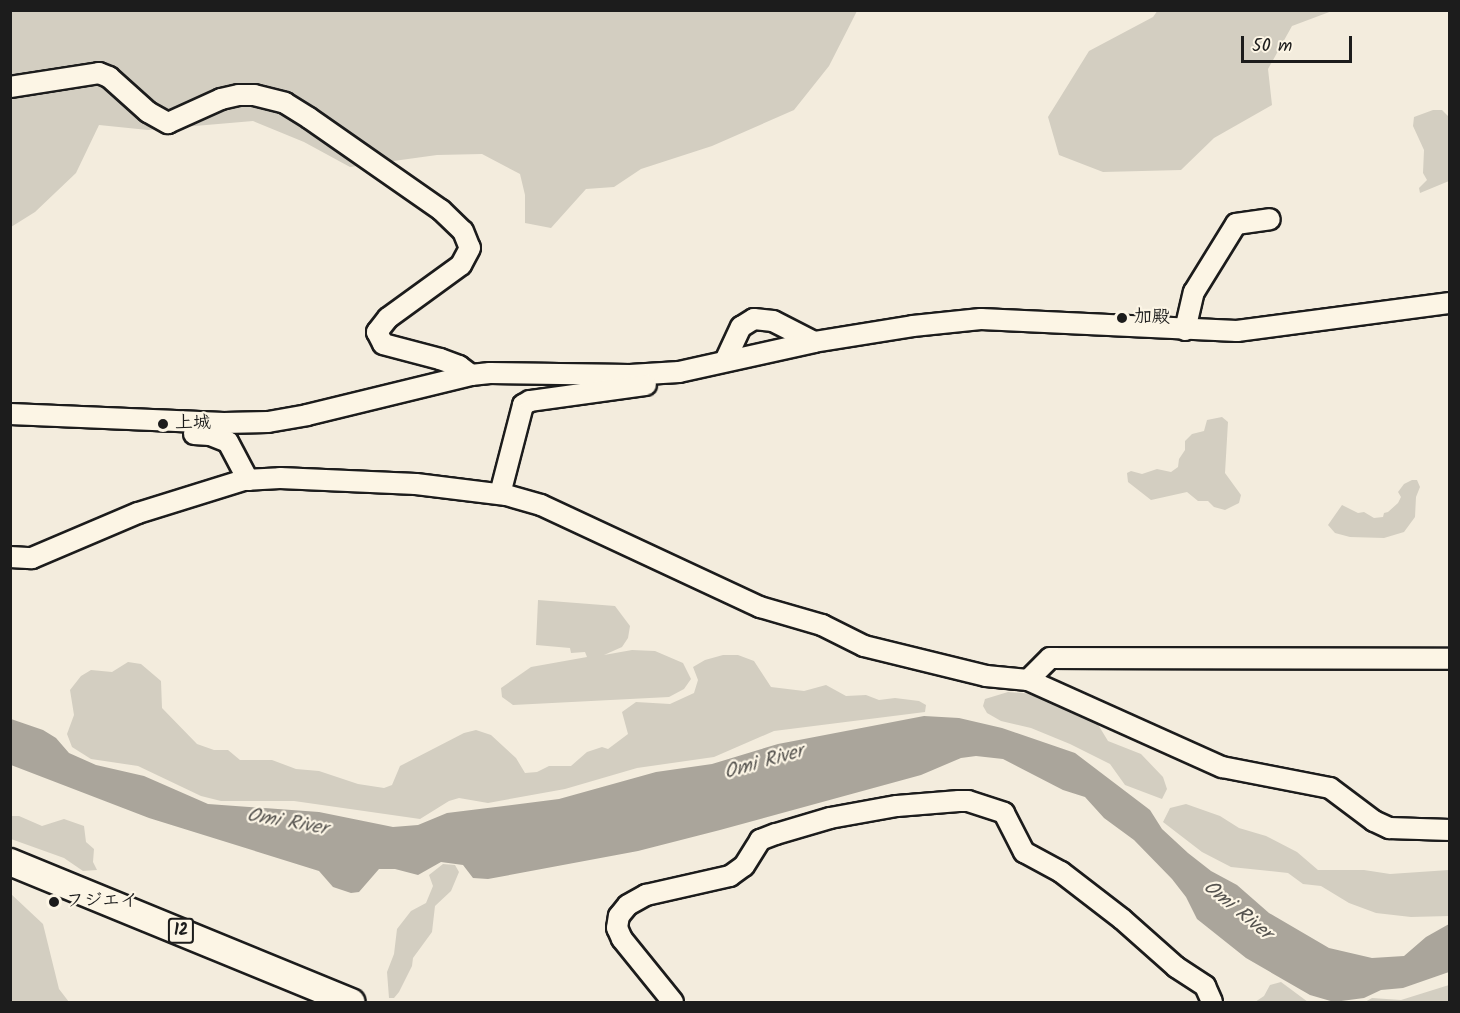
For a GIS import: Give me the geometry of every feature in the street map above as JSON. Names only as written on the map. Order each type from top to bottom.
[{"type":"main road","name":"12","points":[[10,861],[351,1002]]},
{"type":"street","points":[[10,87],[99,73],[109,77],[148,112],[168,123],[221,99],[239,95],[254,95],[285,103],[432,203],[463,231],[470,248],[461,265],[388,318],[377,332],[383,344],[440,359],[459,366],[471,375]]},
{"type":"street","points":[[1185,330],[1194,292],[1236,224],[1270,219]]},
{"type":"street","points":[[10,414],[224,423],[277,421],[471,375],[490,373],[630,375],[685,371],[814,342],[913,326],[981,319],[1185,330],[1237,330],[1449,303]]},
{"type":"street","points":[[725,361],[741,327],[754,319],[773,321],[814,342]]},
{"type":"street","points":[[500,494],[523,405],[530,401],[652,384],[672,379],[685,371]]},
{"type":"street","points":[[138,420],[145,429],[222,438],[228,442],[248,480]]},
{"type":"street","points":[[10,557],[32,558],[138,513],[248,480],[280,478],[416,484],[500,494],[541,505],[760,607],[822,625],[864,646],[956,670],[1029,680],[1222,767],[1330,788],[1374,821],[1389,828],[1449,830]]},
{"type":"street","points":[[1029,680],[1050,658],[1449,659]]},
{"type":"street","points":[[673,1002],[622,939],[617,928],[619,916],[628,905],[646,895],[730,876],[744,866],[760,840],[776,834],[852,814],[897,806],[959,801],[968,801],[1004,813],[1024,852],[1061,872],[1122,919],[1176,967],[1205,986],[1212,1002]]},
{"type":"shaded area","points":[[1158,10],[1332,11],[1292,26],[1268,69],[1272,105],[1214,138],[1181,170],[1103,172],[1059,155],[1048,117],[1089,51],[1153,17]]},
{"type":"shaded area","points":[[11,11],[857,11],[829,66],[794,110],[712,146],[641,169],[614,187],[586,189],[551,228],[525,223],[525,195],[520,174],[482,154],[437,155],[350,167],[304,142],[253,121],[148,130],[99,125],[76,173],[35,212],[11,227]]},
{"type":"shaded area","points":[[1433,110],[1442,110],[1449,117],[1449,181],[1420,193],[1419,188],[1427,180],[1423,173],[1424,150],[1413,126],[1414,117]]},
{"type":"shaded area","points":[[1222,417],[1228,422],[1225,473],[1241,495],[1239,503],[1225,510],[1214,507],[1208,501],[1198,501],[1187,492],[1151,500],[1128,482],[1127,473],[1131,471],[1142,474],[1157,469],[1171,472],[1178,467],[1179,459],[1185,450],[1185,441],[1192,434],[1204,431],[1207,420]]},
{"type":"shaded area","points":[[1417,480],[1420,487],[1416,497],[1415,517],[1404,532],[1384,538],[1350,537],[1335,533],[1328,525],[1342,505],[1374,518],[1383,517],[1384,513],[1398,503],[1401,497],[1398,492],[1404,484]]},
{"type":"shaded area","points":[[538,600],[615,606],[630,626],[628,638],[622,647],[604,655],[632,650],[655,651],[683,663],[691,679],[684,689],[669,697],[513,705],[502,697],[501,688],[531,667],[587,657],[585,652],[571,653],[570,648],[536,645]]},
{"type":"shaded area","points":[[723,655],[738,655],[754,661],[771,687],[804,691],[826,685],[846,696],[866,695],[879,700],[895,698],[919,701],[926,705],[925,712],[774,731],[714,757],[637,768],[565,789],[488,803],[459,798],[449,801],[420,819],[294,801],[221,801],[201,796],[138,766],[91,759],[72,747],[67,734],[74,715],[70,690],[81,676],[91,670],[112,672],[128,662],[141,664],[161,681],[162,708],[197,744],[214,750],[228,750],[240,760],[272,760],[296,769],[319,771],[358,784],[384,788],[392,785],[400,766],[464,733],[476,730],[491,735],[516,758],[525,773],[537,772],[549,766],[571,766],[587,752],[602,747],[608,749],[628,734],[622,712],[636,702],[670,704],[694,693],[698,680],[693,667],[705,660]]},
{"type":"shaded area","points":[[1008,692],[1035,694],[1094,718],[1108,741],[1141,754],[1163,777],[1167,789],[1162,799],[1125,785],[1110,764],[1070,744],[1031,728],[1001,721],[987,713],[983,706],[985,699]]},
{"type":"shaded area","points":[[1186,804],[1220,816],[1239,828],[1266,836],[1297,852],[1318,870],[1364,870],[1390,874],[1449,870],[1449,916],[1411,917],[1376,913],[1349,903],[1321,886],[1303,884],[1288,873],[1231,867],[1202,852],[1163,822],[1170,808]]},
{"type":"shaded area","points":[[11,816],[19,816],[42,826],[64,819],[84,826],[86,842],[94,849],[93,862],[97,870],[83,871],[64,858],[11,839]]},
{"type":"shaded area","points":[[443,864],[455,865],[459,872],[451,891],[435,906],[432,932],[413,958],[412,966],[399,992],[394,998],[389,998],[387,972],[394,954],[397,929],[411,911],[426,903],[433,886],[429,875]]},
{"type":"shaded area","points":[[11,894],[43,924],[59,989],[69,1002],[11,1002]]},
{"type":"shaded area","points":[[1281,982],[1308,1002],[1255,1002],[1264,996],[1270,985]]},
{"type":"shaded area","points":[[1449,985],[1449,1002],[1365,1002],[1372,998],[1401,1000]]},
{"type":"water","name":"Omi River","points":[[924,716],[959,718],[1002,728],[1075,753],[1150,810],[1162,829],[1211,871],[1237,885],[1269,913],[1329,948],[1372,958],[1404,956],[1426,937],[1449,924],[1449,972],[1403,988],[1381,990],[1364,998],[1334,1002],[1310,995],[1246,958],[1197,919],[1186,897],[1172,879],[1134,840],[1104,818],[1085,797],[1063,790],[1003,759],[976,756],[961,758],[921,775],[638,851],[488,879],[473,878],[463,865],[441,862],[418,875],[395,869],[379,869],[359,892],[351,893],[333,887],[319,871],[149,818],[11,765],[11,719],[43,730],[56,738],[69,753],[96,765],[144,776],[208,804],[319,812],[393,827],[418,825],[447,813],[559,799],[656,772],[712,764],[778,744]]},
{"type":"place","name":"加殿","points":[[1122,318]]},
{"type":"place","name":"上城","points":[[163,424]]},
{"type":"place","name":"フジエイ","points":[[54,902]]}]
